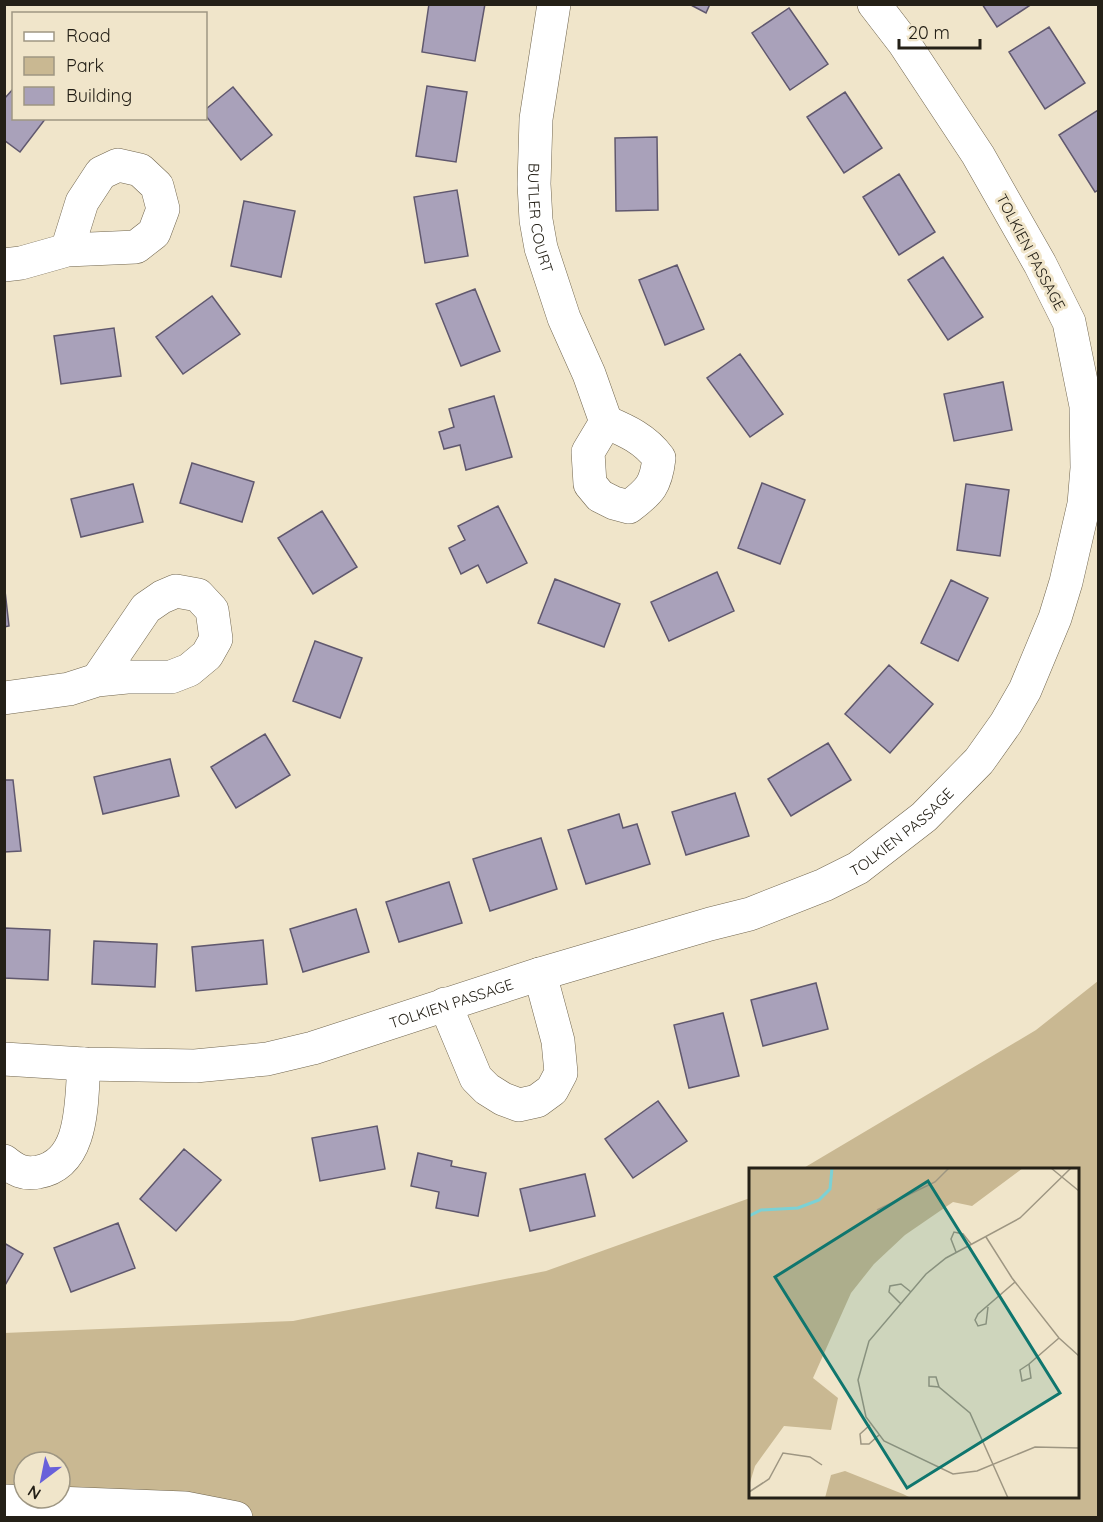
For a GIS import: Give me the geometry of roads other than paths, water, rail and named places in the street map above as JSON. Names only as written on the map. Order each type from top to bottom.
[{"type":"street","name":"BUTLER COURT","points":[[554,4],[536,119],[534,184],[537,220],[541,248],[564,318],[589,374],[606,422]]},
{"type":"street","name":"TOLKIEN PASSAGE","points":[[4,1059],[84,1064],[195,1066],[267,1059],[314,1048],[540,974],[750,914],[787,900],[858,868],[932,810],[979,760],[1006,723],[1025,690],[1058,609],[1084,504],[1093,448],[1086,406],[1087,363],[1021,230],[978,155],[904,44],[874,4]]},
{"type":"street","points":[[4,265],[21,263],[67,250]]},
{"type":"street","points":[[4,698],[69,689],[98,680]]},
{"type":"street","points":[[445,1004],[476,1078],[487,1089],[503,1099],[519,1105],[537,1101],[552,1090],[561,1074],[558,1041],[540,974]]},
{"type":"street","points":[[4,1161],[14,1170],[29,1174],[57,1165],[68,1153],[76,1137],[79,1122],[84,1064]]},
{"type":"street","points":[[4,1501],[185,1508],[236,1518]]}]
